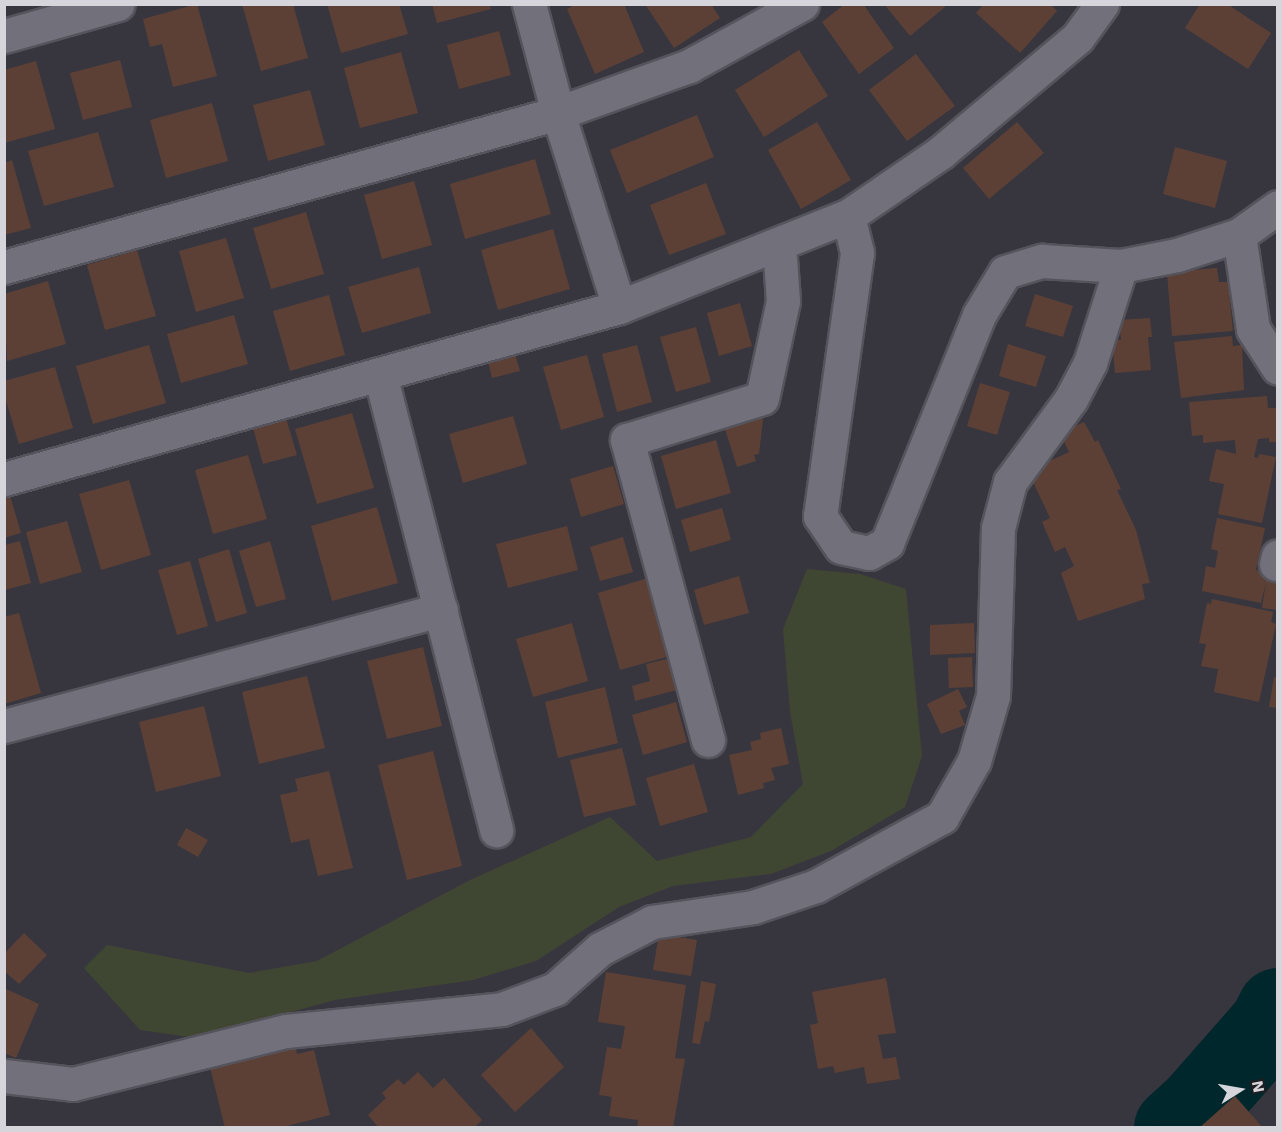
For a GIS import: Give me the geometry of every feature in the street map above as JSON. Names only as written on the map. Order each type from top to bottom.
[{"type":"street","points":[[4,36],[118,4]]},
{"type":"street","points":[[529,4],[558,113],[619,307]]},
{"type":"street","points":[[4,267],[558,113],[689,66],[802,4]]},
{"type":"street","points":[[4,479],[619,307],[848,216],[948,146],[1078,37],[1102,4]]},
{"type":"street","points":[[848,216],[857,253],[820,516],[841,547],[869,554],[887,543],[979,315],[1005,272],[1042,261],[1120,266],[1177,255],[1239,235],[1278,207]]},
{"type":"street","points":[[1239,235],[1253,329],[1278,368]]},
{"type":"street","points":[[708,740],[627,440],[762,398],[783,301],[779,244]]},
{"type":"street","points":[[4,1076],[73,1084],[286,1031],[502,1009],[555,989],[600,949],[652,922],[753,907],[816,886],[942,816],[974,761],[993,696],[998,528],[1010,482],[1071,399],[1090,363],[1120,266]]},
{"type":"street","points":[[381,374],[496,830]]},
{"type":"street","points":[[4,726],[441,610]]},
{"type":"green space","points":[[807,569],[860,574],[906,589],[922,756],[905,807],[831,851],[771,874],[673,886],[619,907],[536,961],[473,980],[335,1000],[196,1038],[140,1030],[84,968],[107,945],[249,973],[317,961],[470,880],[610,817],[657,861],[751,837],[803,784],[790,712],[783,629]]},
{"type":"building","points":[[197,4],[217,76],[173,87],[162,44],[150,47],[143,19]]},
{"type":"building","points":[[242,4],[293,4],[308,58],[261,71]]},
{"type":"building","points":[[327,4],[399,4],[408,34],[341,53]]},
{"type":"building","points":[[432,4],[489,4],[491,9],[437,23]]},
{"type":"building","points":[[577,4],[624,4],[644,52],[595,74],[567,9]]},
{"type":"building","points":[[645,4],[711,4],[720,18],[674,48]]},
{"type":"building","points":[[845,4],[863,4],[894,48],[859,74],[822,22]]},
{"type":"building","points":[[884,4],[943,4],[945,7],[910,36]]},
{"type":"building","points":[[984,4],[1050,4],[1057,11],[1020,53],[976,13]]},
{"type":"building","points":[[1200,4],[1227,4],[1271,33],[1248,69],[1185,28]]},
{"type":"building","points":[[499,31],[511,75],[459,89],[447,45]]},
{"type":"building","points":[[799,50],[828,96],[764,137],[735,90]]},
{"type":"building","points":[[401,52],[418,113],[360,128],[344,68]]},
{"type":"building","points":[[916,54],[955,106],[907,141],[869,90]]},
{"type":"building","points":[[120,60],[132,107],[83,120],[70,73]]},
{"type":"building","points":[[36,61],[55,129],[4,143],[4,70]]},
{"type":"building","points":[[310,90],[325,145],[268,161],[253,105]]},
{"type":"building","points":[[212,103],[228,161],[166,178],[150,120]]},
{"type":"building","points":[[697,115],[714,157],[627,193],[610,150]]},
{"type":"building","points":[[817,122],[851,180],[801,209],[768,150]]},
{"type":"building","points":[[1017,122],[1044,153],[989,199],[963,168]]},
{"type":"building","points":[[98,132],[114,187],[44,206],[28,151]]},
{"type":"building","points":[[1175,147],[1227,161],[1215,208],[1163,194]]},
{"type":"building","points":[[535,159],[551,214],[465,239],[450,184]]},
{"type":"building","points":[[12,160],[31,228],[4,235],[4,163]]},
{"type":"building","points":[[414,181],[432,245],[382,259],[364,195]]},
{"type":"building","points":[[706,183],[726,234],[669,255],[650,205]]},
{"type":"building","points":[[306,212],[324,274],[271,289],[253,228]]},
{"type":"building","points":[[553,229],[570,289],[498,310],[481,250]]},
{"type":"building","points":[[226,238],[244,298],[196,312],[179,251]]},
{"type":"building","points":[[137,250],[156,316],[105,330],[87,265]]},
{"type":"building","points":[[419,267],[431,313],[362,333],[348,287]]},
{"type":"building","points":[[1217,268],[1219,282],[1228,282],[1233,331],[1172,336],[1167,272]]},
{"type":"building","points":[[48,281],[66,344],[7,361],[4,294]]},
{"type":"building","points":[[1035,294],[1073,306],[1063,337],[1025,326]]},
{"type":"building","points":[[329,295],[345,355],[290,371],[273,311]]},
{"type":"building","points":[[740,303],[752,346],[719,356],[707,313]]},
{"type":"building","points":[[234,315],[248,364],[181,383],[167,334]]},
{"type":"building","points":[[1150,318],[1152,337],[1148,337],[1151,370],[1115,373],[1112,340],[1121,340],[1119,320]]},
{"type":"building","points":[[696,327],[711,382],[676,392],[660,337]]},
{"type":"building","points":[[1232,336],[1233,346],[1242,345],[1244,390],[1181,398],[1174,342]]},
{"type":"building","points":[[1008,344],[1046,356],[1036,387],[999,376]]},
{"type":"building","points":[[149,345],[166,403],[93,424],[76,366]]},
{"type":"building","points":[[637,345],[652,402],[617,412],[602,354]]},
{"type":"building","points":[[515,354],[520,371],[492,378],[488,361]]},
{"type":"building","points":[[587,355],[604,417],[561,430],[543,367]]},
{"type":"building","points":[[55,367],[73,428],[19,444],[4,394],[4,381]]},
{"type":"building","points":[[980,383],[1010,392],[997,435],[967,426]]},
{"type":"building","points":[[1267,396],[1268,408],[1278,408],[1278,442],[1269,442],[1269,438],[1258,439],[1254,457],[1258,458],[1259,454],[1276,457],[1262,523],[1218,514],[1224,484],[1209,481],[1216,449],[1236,454],[1235,440],[1203,443],[1203,435],[1192,436],[1189,402]]},
{"type":"building","points":[[758,403],[763,419],[759,454],[754,455],[756,461],[737,467],[725,429],[730,427],[725,413]]},
{"type":"building","points":[[352,413],[374,488],[317,504],[295,429]]},
{"type":"building","points":[[513,416],[527,464],[463,483],[449,434]]},
{"type":"building","points":[[286,418],[297,455],[263,464],[253,428]]},
{"type":"building","points":[[1084,422],[1095,442],[1098,440],[1121,489],[1117,490],[1136,530],[1150,583],[1142,584],[1145,599],[1078,621],[1061,573],[1074,566],[1065,547],[1055,552],[1042,522],[1050,518],[1028,471],[1069,452],[1060,433]]},
{"type":"building","points":[[716,440],[731,493],[676,509],[661,456]]},
{"type":"building","points":[[248,455],[267,519],[213,534],[195,470]]},
{"type":"building","points":[[613,466],[624,504],[581,517],[570,479]]},
{"type":"building","points":[[129,480],[151,555],[101,570],[79,494]]},
{"type":"building","points":[[9,492],[21,533],[4,538],[4,493]]},
{"type":"building","points":[[377,507],[398,583],[332,601],[311,526]]},
{"type":"building","points":[[722,508],[731,540],[690,552],[681,520]]},
{"type":"building","points":[[1217,518],[1265,528],[1256,570],[1278,575],[1278,610],[1262,608],[1266,582],[1261,603],[1202,591],[1206,566],[1215,568],[1218,551],[1211,549]]},
{"type":"building","points":[[67,521],[82,572],[40,584],[26,532]]},
{"type":"building","points":[[567,526],[578,570],[508,588],[496,544]]},
{"type":"building","points":[[623,537],[633,572],[600,581],[590,547]]},
{"type":"building","points":[[20,541],[31,583],[5,590],[5,545]]},
{"type":"building","points":[[270,541],[286,599],[256,607],[239,551]]},
{"type":"building","points":[[229,549],[247,613],[216,622],[198,559]]},
{"type":"building","points":[[190,561],[208,626],[177,635],[158,570]]},
{"type":"building","points":[[739,576],[749,613],[704,625],[694,590]]},
{"type":"building","points":[[648,578],[670,656],[620,670],[598,593]]},
{"type":"building","points":[[1212,599],[1273,612],[1271,622],[1276,624],[1259,702],[1214,692],[1218,669],[1201,666],[1206,644],[1199,643],[1207,603],[1211,604]]},
{"type":"building","points":[[19,613],[41,693],[4,704],[4,617]]},
{"type":"building","points":[[572,623],[588,681],[533,697],[516,639]]},
{"type":"building","points":[[974,623],[975,653],[930,655],[930,625]]},
{"type":"building","points":[[423,647],[442,726],[387,739],[367,661]]},
{"type":"building","points":[[680,656],[688,687],[635,701],[632,686],[650,681],[646,664]]},
{"type":"building","points":[[972,657],[973,687],[949,688],[948,658]]},
{"type":"building","points":[[307,676],[325,748],[259,764],[242,692]]},
{"type":"building","points":[[1274,677],[1278,678],[1278,708],[1269,707]]},
{"type":"building","points":[[605,687],[618,743],[558,758],[545,702]]},
{"type":"building","points":[[958,689],[967,707],[959,711],[965,725],[941,734],[927,704]]},
{"type":"building","points":[[676,702],[687,742],[643,755],[632,715]]},
{"type":"building","points":[[204,706],[221,776],[156,792],[139,722]]},
{"type":"building","points":[[781,728],[789,764],[771,768],[775,780],[763,783],[764,788],[738,795],[729,755],[752,750],[750,742],[761,739],[760,733]]},
{"type":"building","points":[[622,748],[636,805],[584,817],[570,760]]},
{"type":"building","points":[[433,751],[462,866],[407,880],[378,765]]},
{"type":"building","points":[[694,764],[708,812],[660,826],[646,778]]},
{"type":"building","points":[[329,771],[353,868],[318,876],[309,839],[291,843],[280,795],[298,791],[295,779]]},
{"type":"building","points":[[186,828],[208,840],[198,857],[177,845]]},
{"type":"building","points":[[24,933],[47,955],[19,984],[4,971],[4,954]]},
{"type":"building","points":[[659,934],[697,940],[691,976],[653,970]]},
{"type":"building","points":[[606,972],[686,985],[675,1058],[685,1059],[673,1128],[637,1128],[638,1120],[609,1116],[612,1097],[599,1095],[607,1047],[621,1049],[625,1026],[598,1022]]},
{"type":"building","points":[[886,978],[896,1033],[878,1035],[883,1059],[896,1057],[900,1079],[867,1084],[864,1067],[835,1073],[833,1066],[818,1069],[810,1025],[818,1023],[812,992]]},
{"type":"building","points":[[701,981],[716,984],[709,1022],[705,1021],[700,1044],[692,1043]]},
{"type":"building","points":[[4,988],[39,1004],[16,1058],[4,1053]]},
{"type":"building","points":[[531,1028],[564,1067],[515,1112],[481,1075]]},
{"type":"building","points":[[294,1041],[297,1054],[314,1050],[330,1115],[279,1128],[225,1128],[209,1063]]},
{"type":"building","points":[[418,1072],[433,1088],[444,1078],[482,1120],[474,1128],[379,1128],[368,1115],[386,1098],[382,1093],[398,1079],[404,1085]]},
{"type":"building","points":[[1235,1096],[1263,1128],[1199,1128]]},
{"type":"waterway","points":[[1175,1128],[1198,1107],[1270,1025],[1278,1009]]}]
